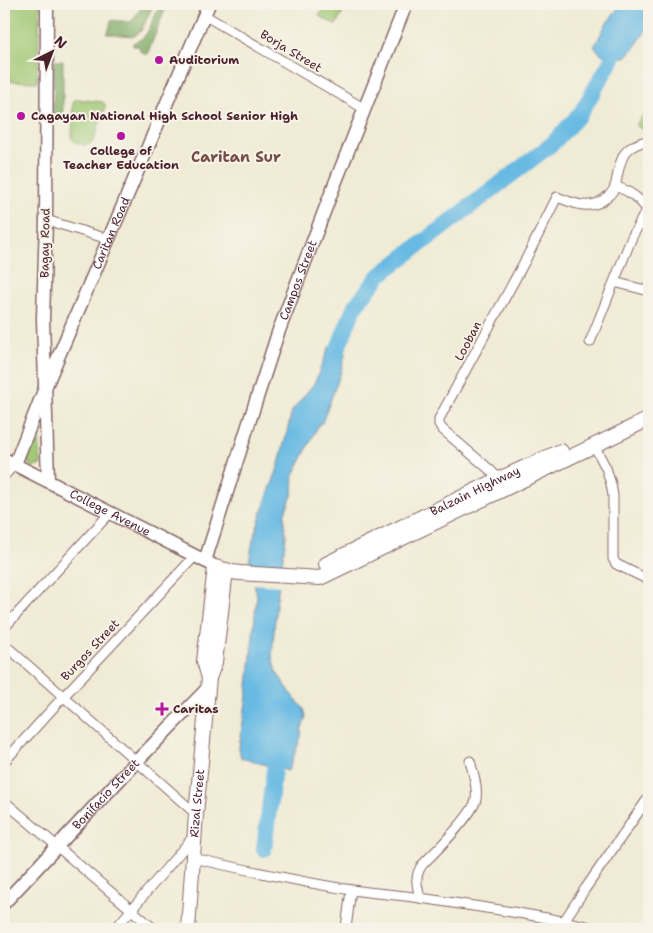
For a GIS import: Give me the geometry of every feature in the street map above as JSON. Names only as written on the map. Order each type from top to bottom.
[{"type":"main road","name":"Bagay Road","points":[[47,4],[46,220],[43,319],[48,481]]},
{"type":"main road","name":"Campos Street","points":[[216,565],[254,406],[278,333],[406,4]]},
{"type":"main road","name":"Caritan Road","points":[[10,462],[45,388],[207,9]]},
{"type":"main road","name":"Balzain Highway","points":[[300,577],[499,479],[649,410]]},
{"type":"main road","name":"Balzain Highway","points":[[216,565],[320,578],[649,419]]},
{"type":"main road","name":"College Avenue","points":[[10,462],[216,565]]},
{"type":"main road","name":"Rizal Street","points":[[188,929],[194,836],[208,683],[204,661],[216,565]]},
{"type":"main road","name":"Bonifacio Street","points":[[4,903],[208,683]]},
{"type":"street","name":"Borja Street","points":[[207,9],[365,109]]},
{"type":"street","points":[[590,342],[639,223],[648,210],[627,191],[615,186],[619,168],[625,153],[630,148],[649,140]]},
{"type":"street","name":"Looban","points":[[499,479],[442,429],[439,422],[557,197],[572,203],[587,206],[596,205],[604,201],[611,194],[615,186]]},
{"type":"street","points":[[46,220],[108,239]]},
{"type":"street","points":[[614,282],[649,291]]},
{"type":"street","points":[[594,445],[612,484],[613,558],[616,564],[649,580]]},
{"type":"street","points":[[4,476],[10,462]]},
{"type":"street","points":[[4,628],[110,513]]},
{"type":"street","name":"Burgos Street","points":[[4,762],[63,697],[216,565]]},
{"type":"street","points":[[4,644],[196,814]]},
{"type":"street","points":[[420,898],[416,880],[418,870],[460,824],[475,804],[477,790],[470,761]]},
{"type":"street","points":[[564,921],[584,888],[649,797]]},
{"type":"street","points":[[4,801],[154,929]]},
{"type":"street","points":[[115,929],[194,836]]},
{"type":"street","points":[[193,858],[351,890],[420,898],[564,921],[599,929]]},
{"type":"street","points":[[347,929],[351,890]]},
{"type":"green space","points":[[4,4],[40,4],[37,82],[4,81]]},
{"type":"green space","points":[[144,4],[154,4],[141,31],[134,36],[107,34],[111,20],[131,22]]},
{"type":"green space","points":[[325,4],[348,4],[336,25],[319,16]]},
{"type":"green space","points":[[159,7],[165,10],[147,55],[140,51],[139,46],[133,46],[133,43],[143,38]]},
{"type":"green space","points":[[54,61],[63,61],[63,119],[53,119]]},
{"type":"green space","points":[[78,99],[103,102],[106,105],[93,142],[85,145],[79,144],[72,139],[73,103]]},
{"type":"green space","points":[[649,107],[649,135],[636,125]]},
{"type":"green space","points":[[37,431],[39,432],[41,465],[34,467],[28,463],[26,458]]},
{"type":"water","points":[[620,4],[647,4],[645,17],[648,28],[626,57],[608,57],[594,47],[606,24]]},
{"type":"water","points":[[329,347],[346,350],[341,372],[322,423],[319,424],[294,475],[293,493],[284,515],[286,536],[276,605],[272,657],[277,673],[304,709],[306,717],[301,737],[288,771],[241,758],[239,748],[247,696],[257,595],[249,563],[253,540],[278,468],[292,411],[315,382]]},
{"type":"pier","points":[[247,565],[284,567],[281,586],[252,584]]},
{"type":"waterway","points":[[329,370],[355,306],[380,275],[552,144],[580,114],[613,58],[632,4]]},
{"type":"waterway","points":[[264,849],[277,747]]},
{"type":"place","name":"Auditorium","points":[[159,60]]},
{"type":"place","name":"Cagayan National High School Senior High","points":[[21,116]]},
{"type":"place","name":"College of Teacher Education","points":[[121,136]]},
{"type":"place","name":"Caritas","points":[[162,709]]},
{"type":"district","name":"Caritan Sur","points":[[236,157]]}]
